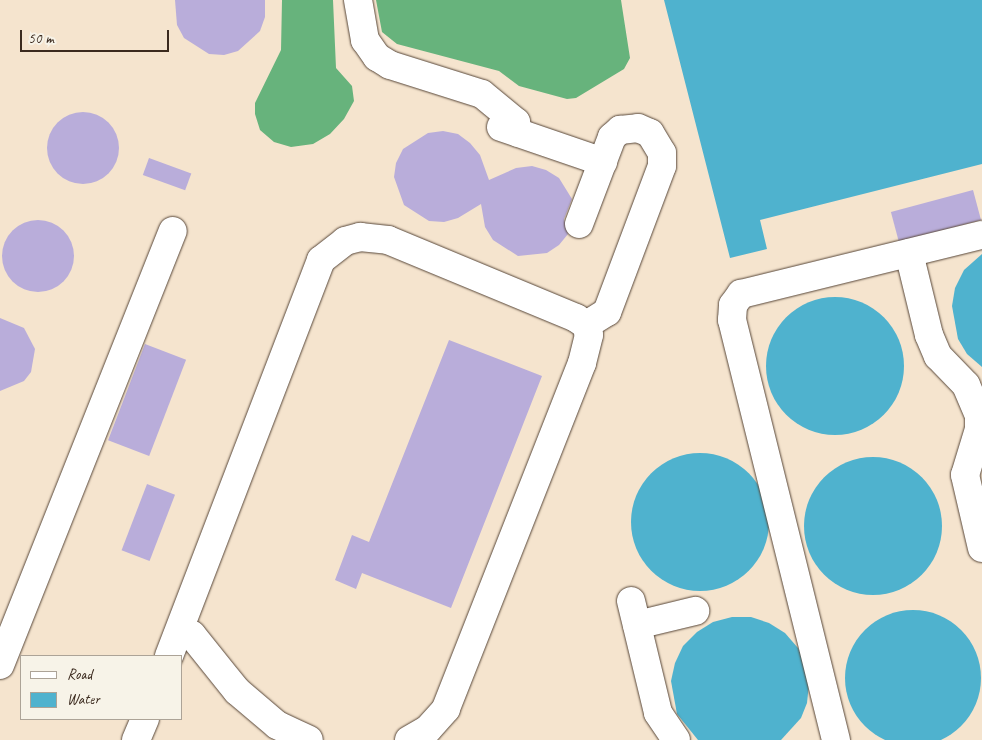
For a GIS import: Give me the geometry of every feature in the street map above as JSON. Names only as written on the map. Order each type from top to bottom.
[{"type":"lane","points":[[358,0],[364,40],[377,56],[390,65],[482,94],[516,122],[518,133]]},
{"type":"lane","points":[[486,122],[602,162]]},
{"type":"lane","points":[[579,224],[612,137],[620,130],[638,128],[650,133],[662,153],[662,166],[607,312],[586,325]]},
{"type":"lane","points":[[0,665],[173,231]]},
{"type":"lane","points":[[836,740],[732,320],[732,305],[741,294],[982,235]]},
{"type":"lane","points":[[169,655],[317,269],[335,246],[360,237],[388,240],[576,318],[586,325],[589,335],[582,362],[446,709],[428,729],[409,740]]},
{"type":"lane","points":[[909,253],[932,342],[938,356],[966,385],[979,416],[979,429],[965,475],[982,548]]},
{"type":"lane","points":[[676,740],[658,714],[634,613],[695,611]]},
{"type":"lane","points":[[180,630],[192,635],[237,691],[277,725],[309,740]]},
{"type":"lane","points":[[136,740],[145,720]]},
{"type":"green space","points":[[282,0],[333,0],[336,68],[352,86],[354,101],[344,119],[330,134],[313,144],[291,147],[274,142],[260,130],[255,114],[255,103],[281,50]]},
{"type":"green space","points":[[376,0],[621,0],[630,58],[624,69],[576,98],[567,99],[519,86],[499,71],[397,44],[382,32]]},
{"type":"water","points":[[664,0],[982,0],[982,164],[760,220],[767,249],[730,258]]},
{"type":"water","points":[[982,254],[982,367],[967,354],[958,339],[952,306],[955,288],[964,270]]},
{"type":"water","points":[[835,297],[861,303],[873,309],[883,318],[892,328],[898,340],[904,366],[898,392],[892,404],[883,414],[873,423],[861,429],[835,435],[809,429],[797,423],[787,414],[778,404],[772,392],[766,366],[772,340],[778,328],[787,318],[797,309],[809,303]]},
{"type":"water","points":[[700,453],[726,459],[738,465],[748,474],[757,484],[763,496],[769,522],[763,548],[757,560],[748,570],[738,579],[726,585],[700,591],[674,585],[662,579],[652,570],[643,560],[637,548],[631,522],[637,496],[643,484],[652,474],[662,465],[674,459]]},
{"type":"water","points":[[873,457],[899,463],[922,477],[936,500],[942,526],[936,552],[922,575],[899,589],[873,595],[847,589],[824,575],[810,552],[804,526],[810,500],[824,477],[847,463]]},
{"type":"water","points":[[900,611],[926,611],[939,615],[951,622],[969,640],[976,652],[980,665],[980,691],[976,704],[961,726],[939,741],[887,741],[865,726],[850,704],[846,691],[846,665],[850,652],[857,640],[875,622],[887,615]]},
{"type":"water","points":[[732,617],[751,617],[769,623],[785,633],[798,648],[806,665],[809,684],[807,703],[801,718],[781,740],[698,740],[677,714],[671,681],[675,663],[683,646],[697,632],[713,622]]},
{"type":"building","points":[[175,0],[265,0],[265,17],[260,31],[238,51],[224,55],[209,54],[184,38],[177,25]]},
{"type":"building","points":[[83,112],[103,118],[113,128],[119,148],[113,168],[103,178],[83,184],[63,178],[53,168],[47,148],[53,128],[63,118]]},
{"type":"building","points":[[443,131],[458,134],[470,143],[480,155],[489,180],[516,168],[532,166],[546,170],[559,178],[572,199],[564,219],[568,234],[559,245],[547,253],[518,256],[493,240],[485,227],[481,204],[458,218],[444,222],[429,221],[404,205],[394,177],[396,163],[403,149],[428,133]]},
{"type":"building","points":[[149,158],[191,173],[185,190],[143,175]]},
{"type":"building","points":[[973,190],[981,220],[899,242],[891,212]]},
{"type":"building","points":[[38,220],[58,226],[68,236],[74,256],[68,276],[58,286],[38,292],[18,286],[8,276],[2,256],[8,236],[18,226]]},
{"type":"building","points":[[0,318],[24,328],[35,349],[31,372],[24,381],[0,391]]},
{"type":"building","points":[[449,340],[542,376],[451,608],[362,573],[356,589],[335,580],[352,535],[369,542]]},
{"type":"building","points":[[145,344],[186,360],[149,456],[108,440]]},
{"type":"building","points":[[147,484],[175,495],[150,561],[122,550]]}]
